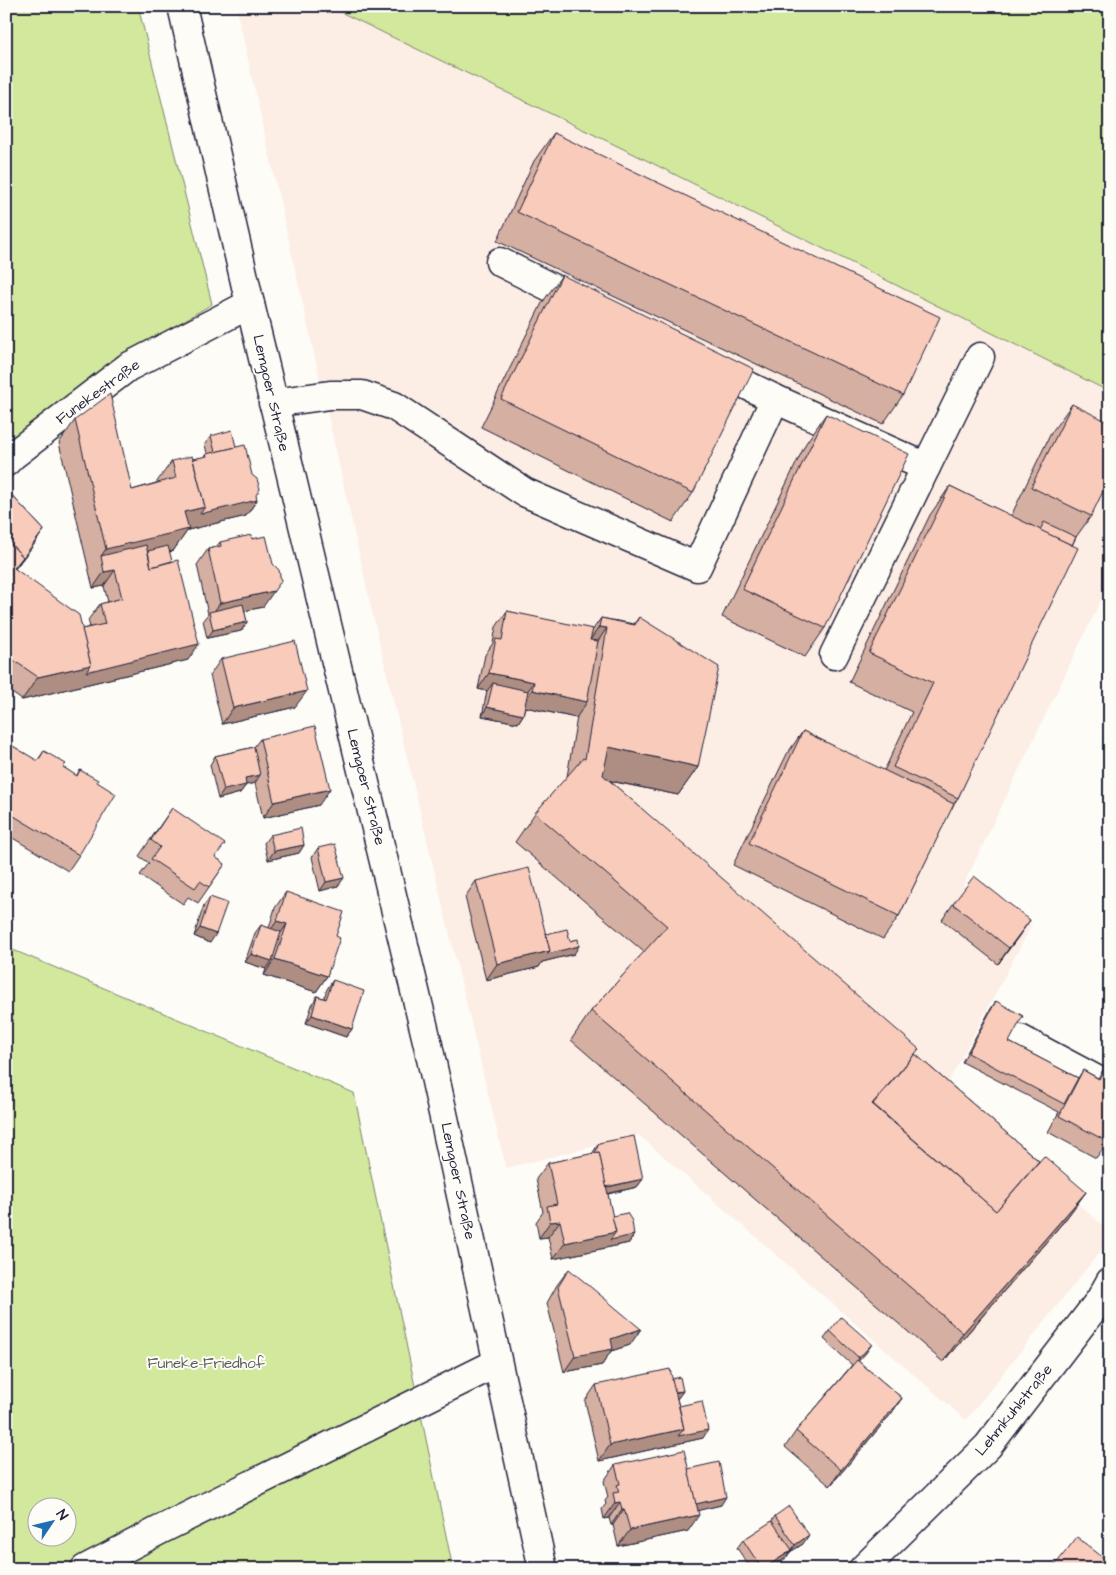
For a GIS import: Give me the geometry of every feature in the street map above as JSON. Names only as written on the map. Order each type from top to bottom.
[{"type":"street","name":"Lemgoer Straße","points":[[182,6],[273,403],[428,1045],[543,1569]]},
{"type":"street","points":[[500,262],[606,315]]},
{"type":"street","name":"Funekestraße","points":[[6,462],[128,368],[250,304]]},
{"type":"street","points":[[834,655],[980,357]]},
{"type":"street","points":[[695,359],[775,399],[926,468]]},
{"type":"street","points":[[273,403],[330,395],[362,395],[394,406],[524,492],[697,567],[775,399]]},
{"type":"street","points":[[1020,1039],[1110,1087]]},
{"type":"street","name":"Lehmkuhlstraße","points":[[863,1569],[988,1446],[1107,1297]]},
{"type":"street","points":[[85,1569],[497,1363]]},
{"type":"shaded area","points":[[236,6],[328,6],[636,155],[1110,392],[1110,581],[963,886],[1031,926],[946,1087],[1110,1232],[1110,1239],[966,1420],[639,1135],[506,1168],[374,620]]},
{"type":"green space","points":[[6,6],[138,6],[212,304],[122,357],[6,442]]},
{"type":"green space","points":[[328,6],[1110,6],[1110,392],[636,155]]},
{"type":"green space","name":"Funeke-Friedhof","points":[[6,947],[354,1093],[453,1569],[6,1569]]},
{"type":"building","points":[[554,133],[940,317],[903,395],[517,212]]},
{"type":"building","points":[[562,275],[754,369],[693,493],[501,399]]},
{"type":"building","points":[[110,394],[132,490],[176,478],[172,461],[192,456],[205,507],[184,512],[189,529],[106,549],[75,420]]},
{"type":"building","points":[[1072,404],[1110,423],[1110,477],[1091,516],[1031,487]]},
{"type":"building","points":[[826,414],[909,454],[825,628],[742,589]]},
{"type":"building","points":[[232,430],[236,447],[215,452],[211,436]]},
{"type":"building","points":[[245,445],[252,475],[257,479],[260,489],[256,495],[257,500],[200,514],[205,507],[193,459]]},
{"type":"building","points":[[950,486],[1078,548],[958,798],[893,767],[933,683],[869,653]]},
{"type":"building","points":[[6,489],[44,530],[18,564],[23,557],[6,539]]},
{"type":"building","points":[[1044,522],[1076,537],[1072,545],[1040,530]]},
{"type":"building","points":[[251,535],[252,539],[266,536],[273,564],[279,570],[281,581],[274,591],[220,603],[208,549],[221,546],[220,542]]},
{"type":"building","points":[[6,539],[23,557],[14,568],[79,615],[91,665],[38,677],[6,655]]},
{"type":"building","points":[[146,545],[151,567],[178,560],[199,644],[86,672],[91,665],[82,629],[105,624],[100,604],[122,598],[115,570],[104,572],[101,556]]},
{"type":"building","points":[[168,546],[172,561],[151,567],[148,551]]},
{"type":"building","points":[[243,604],[247,622],[213,630],[209,612]]},
{"type":"building","points":[[507,611],[593,629],[590,640],[598,641],[587,702],[532,690],[534,682],[489,673],[496,639],[502,640]]},
{"type":"building","points":[[639,617],[719,667],[698,767],[609,747],[603,775],[919,1049],[872,1104],[996,1211],[1044,1156],[1086,1192],[963,1333],[591,1011],[667,926],[535,813],[583,758],[585,759],[607,628],[599,627],[601,618],[635,625]]},
{"type":"building","points":[[295,641],[307,691],[233,708],[221,659]]},
{"type":"building","points":[[493,683],[528,691],[523,715],[487,707]]},
{"type":"building","points":[[315,726],[330,789],[274,802],[260,739]]},
{"type":"building","points":[[803,731],[954,804],[899,916],[749,843]]},
{"type":"building","points":[[6,742],[38,761],[44,751],[66,764],[63,767],[77,776],[80,770],[98,780],[97,782],[116,794],[79,855],[9,813],[6,818]]},
{"type":"building","points":[[254,747],[260,775],[245,778],[246,785],[224,790],[215,756]]},
{"type":"building","points":[[172,808],[225,844],[215,857],[225,864],[209,887],[200,881],[195,888],[151,859],[160,847],[151,840]]},
{"type":"building","points":[[301,828],[304,845],[274,851],[270,835]]},
{"type":"building","points":[[335,844],[344,878],[326,882],[318,848]]},
{"type":"building","points":[[529,868],[550,951],[497,964],[476,881]]},
{"type":"building","points":[[974,876],[1030,920],[1009,948],[953,904]]},
{"type":"building","points":[[286,892],[344,912],[336,936],[340,938],[327,976],[275,959],[287,924],[277,921]]},
{"type":"building","points":[[210,897],[227,903],[216,934],[200,928]]},
{"type":"building","points":[[261,925],[281,932],[272,961],[251,954]]},
{"type":"building","points":[[567,929],[570,941],[578,939],[579,946],[547,954],[550,951],[546,934]]},
{"type":"building","points":[[333,980],[364,991],[352,1029],[312,1015],[317,996],[326,999]]},
{"type":"building","points":[[996,1001],[1023,1016],[1009,1042],[1078,1078],[1064,1104],[968,1053]]},
{"type":"building","points":[[915,1054],[1039,1161],[996,1211],[873,1104]]},
{"type":"building","points":[[1105,1067],[1110,1070],[1110,1137],[1108,1142],[1059,1116],[1083,1070],[1099,1079]]},
{"type":"building","points":[[634,1136],[643,1179],[606,1187],[599,1152],[595,1153],[599,1143]]},
{"type":"building","points":[[599,1152],[616,1232],[565,1243],[560,1221],[550,1222],[547,1206],[557,1204],[548,1163]]},
{"type":"building","points":[[627,1213],[632,1221],[634,1235],[610,1240],[616,1232],[612,1216]]},
{"type":"building","points":[[569,1269],[641,1329],[611,1339],[613,1349],[575,1356],[558,1287]]},
{"type":"building","points":[[841,1317],[872,1344],[859,1358],[830,1331]]},
{"type":"building","points":[[857,1360],[902,1398],[841,1470],[796,1431]]},
{"type":"building","points":[[670,1369],[684,1429],[610,1445],[596,1385]]},
{"type":"building","points":[[680,1377],[683,1391],[675,1392],[672,1379]]},
{"type":"building","points":[[702,1401],[708,1430],[678,1436],[684,1429],[679,1406]]},
{"type":"building","points":[[684,1450],[699,1515],[630,1530],[624,1509],[622,1509],[620,1502],[615,1503],[613,1493],[619,1492],[617,1485],[620,1484],[615,1465]]},
{"type":"building","points":[[719,1462],[726,1497],[696,1504],[688,1469]]},
{"type":"building","points":[[789,1506],[809,1535],[795,1545],[775,1516]]},
{"type":"building","points":[[772,1521],[792,1550],[762,1569],[743,1540]]},
{"type":"building","points":[[1077,1537],[1110,1563],[1110,1569],[1052,1569]]}]
